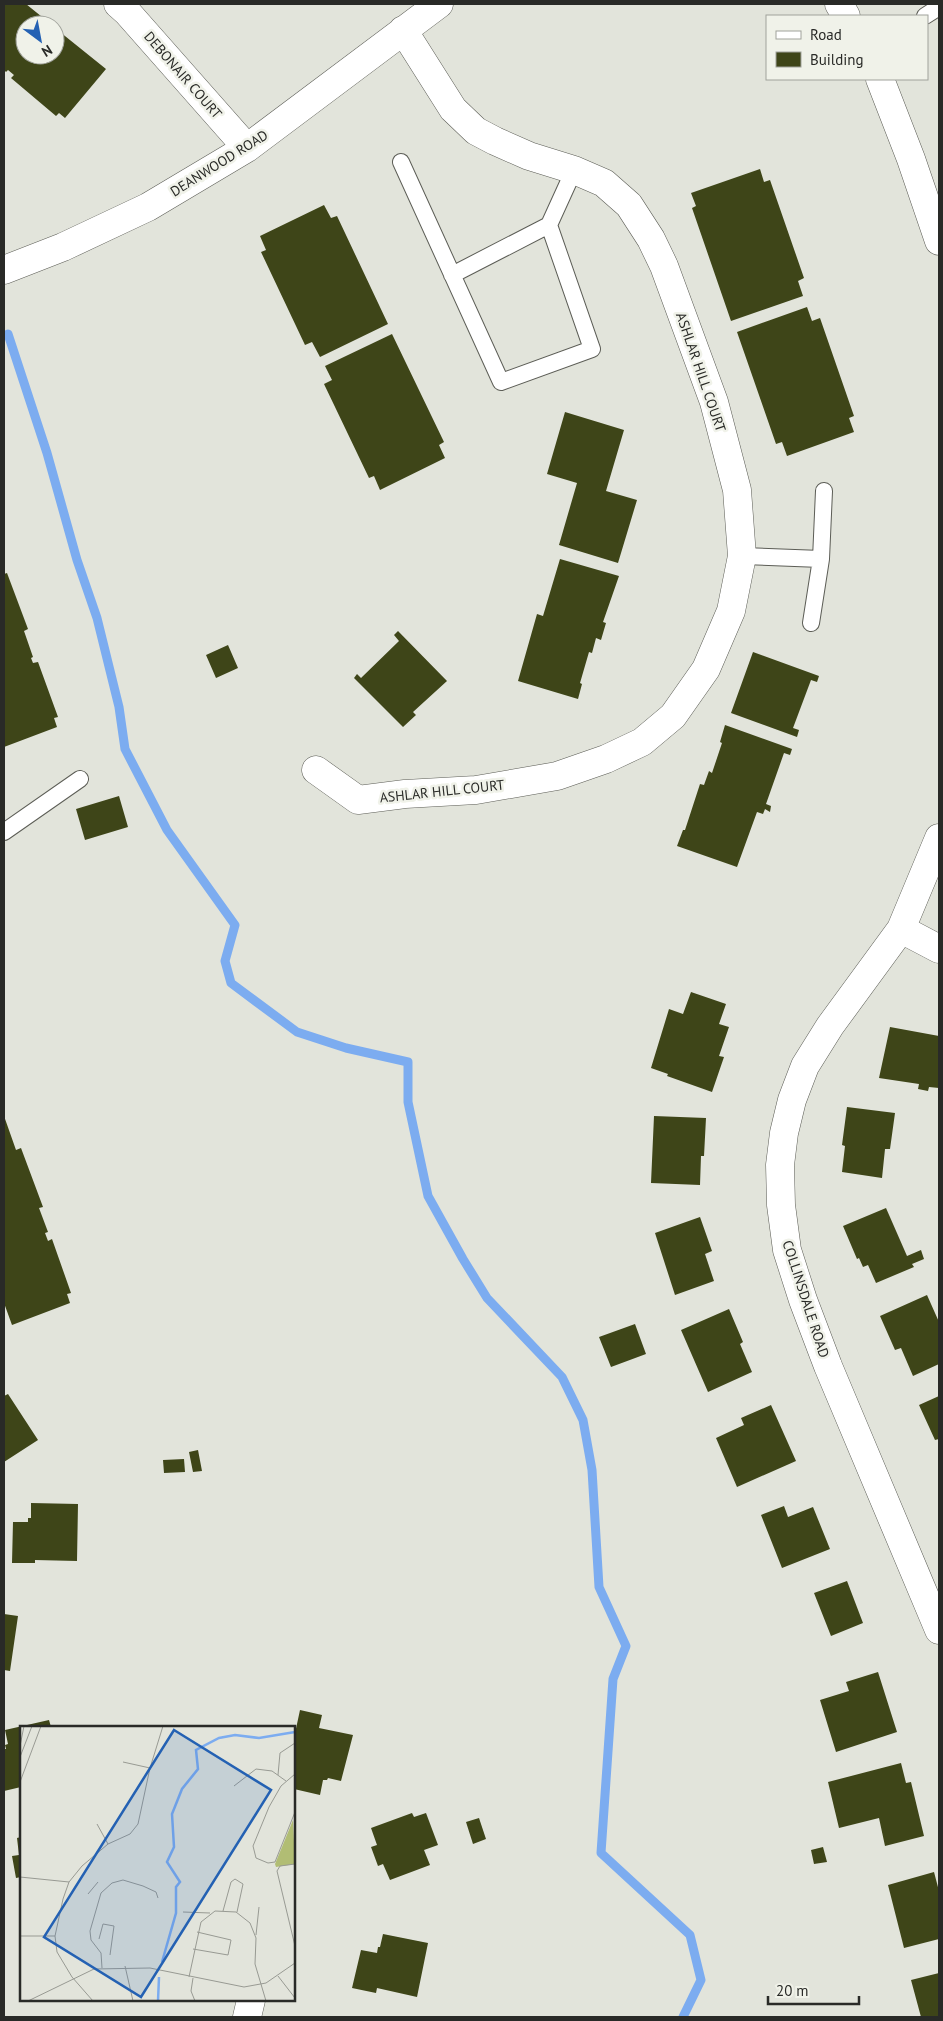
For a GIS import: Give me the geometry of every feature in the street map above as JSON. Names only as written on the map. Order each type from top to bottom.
[{"type":"street","name":"DEBONAIR COURT","points":[[118,4],[247,148]]},
{"type":"street","name":"DEANWOOD ROAD","points":[[4,270],[63,247],[148,207],[247,148],[440,4]]},
{"type":"street","points":[[839,4],[845,15]]},
{"type":"street","name":"ASHLAR HILL COURT","points":[[316,770],[358,800],[405,794],[476,790],[557,776],[606,759],[642,742],[673,716],[706,669],[731,611],[742,556],[737,490],[714,402],[664,266],[651,239],[629,205],[604,183],[574,170],[529,156],[476,131],[453,109],[403,30]]},
{"type":"street","points":[[880,80],[912,159],[939,241]]},
{"type":"street","name":"COLLINSDALE ROAD","points":[[939,838],[901,929],[830,1026],[806,1066],[792,1100],[784,1133],[780,1164],[781,1205],[787,1250],[822,1350],[939,1630]]},
{"type":"street","points":[[901,929],[939,949]]},
{"type":"street","points":[[247,2017],[252,2001]]},
{"type":"lane","points":[[927,15],[939,7]]},
{"type":"lane","points":[[401,162],[501,382],[592,349],[549,225]]},
{"type":"lane","points":[[452,275],[549,225],[574,170]]},
{"type":"lane","points":[[811,623],[821,559],[824,491]]},
{"type":"lane","points":[[742,556],[821,559]]},
{"type":"lane","points":[[4,832],[80,779]]},
{"type":"building","points":[[4,4],[26,4],[40,15],[15,15],[15,65],[65,65],[65,36],[106,69],[65,118],[59,113],[56,116],[11,78],[14,75],[8,70],[6,72],[4,70]]},
{"type":"building","points":[[760,169],[764,182],[770,180],[804,278],[798,281],[803,296],[731,321],[692,208],[696,206],[691,193]]},
{"type":"building","points":[[324,205],[331,218],[337,216],[388,324],[320,357],[312,342],[305,345],[261,252],[266,250],[260,236]]},
{"type":"building","points":[[807,307],[812,321],[820,318],[854,416],[849,418],[854,432],[787,456],[782,442],[776,444],[737,332]]},
{"type":"building","points":[[392,334],[444,442],[439,445],[445,458],[380,490],[374,476],[369,478],[324,384],[332,380],[325,366]]},
{"type":"building","points":[[565,412],[624,430],[606,491],[637,500],[618,563],[559,545],[577,483],[547,474]]},
{"type":"building","points":[[560,559],[619,576],[603,622],[606,623],[601,640],[596,638],[592,653],[589,652],[580,683],[582,684],[578,699],[518,681],[537,614],[543,616]]},
{"type":"building","points":[[7,573],[28,629],[24,631],[33,657],[31,658],[33,663],[38,662],[58,717],[54,718],[57,727],[4,747],[4,574]]},
{"type":"building","points":[[398,631],[447,681],[413,712],[416,715],[403,727],[354,678],[357,674],[361,678],[399,641],[394,635]]},
{"type":"building","points":[[228,645],[238,668],[216,678],[206,655]]},
{"type":"building","points":[[753,652],[819,676],[817,682],[811,680],[793,728],[799,730],[797,737],[731,713]]},
{"type":"building","points":[[725,725],[792,749],[790,755],[784,753],[766,804],[771,806],[770,812],[765,809],[763,814],[757,812],[737,867],[677,846],[683,830],[685,830],[700,784],[704,785],[709,771],[712,773],[722,743],[720,742]]},
{"type":"building","points":[[119,796],[128,827],[85,840],[76,809]]},
{"type":"building","points":[[691,992],[726,1004],[719,1024],[729,1027],[719,1056],[724,1057],[712,1092],[667,1076],[668,1074],[651,1068],[669,1009],[683,1014]]},
{"type":"building","points":[[890,1027],[939,1036],[939,1088],[929,1087],[928,1091],[918,1089],[919,1084],[879,1078]]},
{"type":"building","points":[[847,1107],[895,1113],[890,1149],[885,1149],[882,1178],[842,1172],[845,1146],[842,1145]]},
{"type":"building","points":[[4,1116],[16,1150],[21,1148],[43,1207],[39,1208],[48,1232],[45,1233],[48,1241],[52,1239],[71,1293],[67,1294],[70,1303],[12,1325],[4,1303]]},
{"type":"building","points":[[654,1116],[706,1118],[704,1156],[701,1156],[700,1185],[651,1183]]},
{"type":"building","points":[[886,1208],[907,1256],[921,1250],[924,1259],[912,1264],[914,1267],[876,1283],[868,1265],[863,1267],[859,1258],[857,1259],[843,1226]]},
{"type":"building","points":[[700,1217],[712,1251],[705,1254],[714,1281],[675,1295],[655,1233]]},
{"type":"building","points":[[927,1295],[939,1322],[939,1364],[913,1376],[901,1348],[895,1350],[880,1316]]},
{"type":"building","points":[[729,1309],[743,1342],[740,1344],[752,1372],[708,1392],[681,1330]]},
{"type":"building","points":[[635,1324],[646,1354],[611,1367],[599,1337]]},
{"type":"building","points":[[8,1394],[38,1440],[4,1462],[4,1396]]},
{"type":"building","points":[[939,1396],[939,1439],[935,1440],[919,1405]]},
{"type":"building","points":[[771,1405],[796,1461],[737,1487],[716,1438],[744,1425],[741,1418]]},
{"type":"building","points":[[198,1450],[202,1471],[193,1472],[189,1452]]},
{"type":"building","points":[[184,1459],[185,1472],[164,1473],[163,1460]]},
{"type":"building","points":[[31,1503],[78,1504],[77,1561],[35,1560],[35,1563],[12,1563],[13,1522],[28,1522],[28,1518],[31,1518]]},
{"type":"building","points":[[784,1506],[788,1517],[813,1507],[830,1549],[782,1568],[761,1515]]},
{"type":"building","points":[[847,1581],[863,1623],[831,1636],[814,1593]]},
{"type":"building","points":[[4,1614],[18,1616],[10,1671],[4,1670]]},
{"type":"building","points":[[878,1672],[897,1732],[836,1752],[820,1700],[849,1691],[846,1682]]},
{"type":"building","points":[[300,1710],[322,1715],[319,1728],[353,1735],[341,1781],[328,1778],[323,1780],[320,1795],[295,1789],[295,1733]]},
{"type":"building","points":[[49,1720],[51,1726],[23,1726]]},
{"type":"building","points":[[20,1727],[20,1787],[4,1791],[4,1749],[6,1749],[5,1745],[8,1744],[5,1730]]},
{"type":"building","points":[[901,1763],[906,1783],[911,1782],[924,1836],[885,1846],[879,1818],[839,1828],[828,1782]]},
{"type":"building","points":[[412,1813],[414,1817],[426,1813],[438,1845],[424,1850],[430,1865],[390,1880],[383,1864],[378,1866],[371,1847],[377,1845],[371,1828]]},
{"type":"building","points":[[479,1818],[486,1839],[473,1844],[466,1822]]},
{"type":"building","points":[[20,1837],[20,1877],[16,1878],[12,1856],[19,1855],[17,1838]]},
{"type":"building","points":[[823,1847],[827,1862],[814,1864],[811,1850]]},
{"type":"building","points":[[934,1872],[939,1891],[939,1939],[904,1948],[888,1885]]},
{"type":"building","points":[[383,1934],[428,1943],[417,1997],[377,1988],[376,1993],[352,1988],[361,1950],[377,1953]]},
{"type":"building","points":[[939,1973],[939,2017],[921,2017],[911,1980]]},
{"type":"waterway","points":[[8,334],[47,453],[77,560],[97,618],[119,707],[125,749],[167,830],[235,925],[225,961],[231,983],[297,1032],[346,1048],[408,1062],[408,1102],[428,1196],[487,1298],[562,1377],[583,1420],[592,1470],[599,1587],[626,1646],[613,1679],[601,1853],[690,1935],[701,1980],[683,2017]]}]
